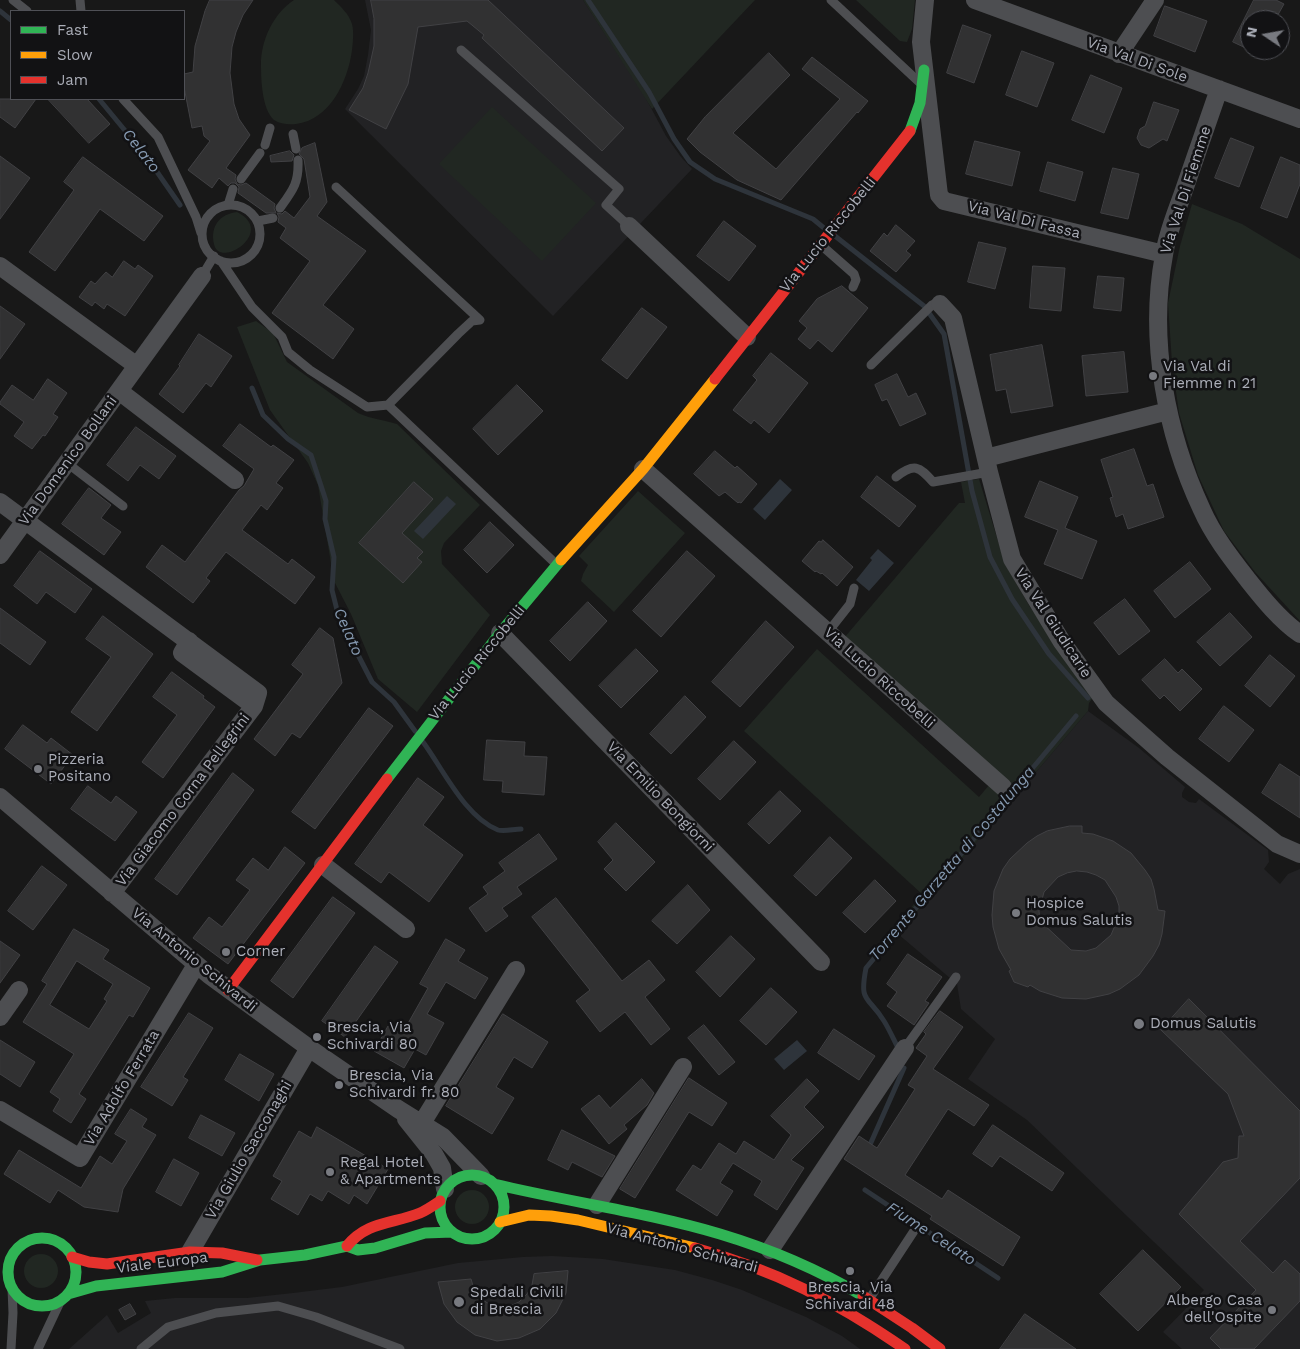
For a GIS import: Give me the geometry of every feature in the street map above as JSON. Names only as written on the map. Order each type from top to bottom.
[{"type":"street","name":"Via Val Di Fassa","points":[[925,0],[921,42],[924,78],[939,194],[944,201],[1164,254]]},
{"type":"street","name":"Via Val Di Sole","points":[[975,0],[1300,119]]},
{"type":"street","points":[[1119,54],[1155,0]]},
{"type":"street","name":"Via Lucio Riccobelli","points":[[228,990],[412,745],[500,633],[557,565],[643,469],[909,133],[917,116],[924,78]]},
{"type":"street","name":"Via Val Di Fiemme","points":[[1219,89],[1164,254],[1158,305],[1160,354],[1168,411],[1184,468],[1203,512],[1231,558],[1258,593],[1289,627],[1300,634]]},
{"type":"street","points":[[909,133],[923,132],[932,141]]},
{"type":"street","points":[[629,226],[747,337]]},
{"type":"street","points":[[0,266],[137,366]]},
{"type":"street","name":"Via Domenico Bollani","points":[[0,556],[202,276]]},
{"type":"street","name":"Via Val Giudicarie","points":[[936,304],[953,318],[984,468],[1012,560],[1062,642],[1106,703],[1167,758],[1277,844],[1300,854]]},
{"type":"street","name":"Via Domenico Bollani","points":[[119,391],[235,480]]},
{"type":"street","points":[[984,468],[1168,411]]},
{"type":"street","name":"Via Lucio Riccobelli","points":[[643,469],[1003,787]]},
{"type":"street","name":"Via Giacomo Corna Pellegrini","points":[[0,502],[258,693],[254,706],[112,893]]},
{"type":"street","name":"Via Emilio Bongiorni","points":[[500,633],[821,962]]},
{"type":"street","name":"Via Antonio Schivardi","points":[[0,797],[196,965],[228,990],[398,1110],[443,1137],[488,1180],[686,1224],[770,1250],[821,1273],[869,1300],[940,1349]]},
{"type":"street","points":[[323,865],[406,929]]},
{"type":"street","name":"Via Adolfo Ferrata","points":[[0,1110],[80,1158],[196,965]]},
{"type":"street","points":[[422,1123],[516,970]]},
{"type":"street","points":[[0,1017],[19,990]]},
{"type":"street","name":"Via Giulio Sacconaghi","points":[[190,1252],[309,1048]]},
{"type":"street","name":"Via Antonio Schivardi","points":[[770,1250],[905,1048]]},
{"type":"street","name":"Via Antonio Schivardi","points":[[597,1205],[683,1068]]},
{"type":"street","name":"Via Antonio Schivardi","points":[[398,1110],[434,1154],[442,1168],[443,1195]]},
{"type":"street","name":"Viale Europa","points":[[347,1246],[356,1235],[388,1221],[420,1212],[443,1195],[449,1184],[461,1177],[475,1175],[488,1180]]},
{"type":"street","points":[[488,1180],[502,1195],[504,1209],[500,1222]]},
{"type":"street","points":[[443,1195],[441,1215],[443,1221],[452,1232]]},
{"type":"street","name":"Via Antonio Schivardi","points":[[500,1222],[529,1215],[578,1221],[681,1244],[758,1267],[809,1290],[858,1316],[905,1349]]},
{"type":"street","name":"Viale Europa","points":[[0,1270],[25,1302],[43,1306],[96,1286],[222,1272],[260,1260],[305,1255],[347,1246],[358,1250],[366,1249],[425,1233],[452,1232],[459,1236],[474,1239],[489,1234],[500,1222]]},
{"type":"street","name":"Viale Europa","points":[[11,1241],[24,1243],[38,1239],[54,1241],[61,1245],[72,1257],[89,1262],[107,1264],[190,1252],[222,1253],[260,1260]]},
{"type":"street","points":[[10,1283],[9,1263],[12,1256],[24,1243]]},
{"type":"street","points":[[64,1297],[73,1285],[75,1276],[75,1266],[72,1257]]},
{"type":"lane","points":[[12,0],[26,10]]},
{"type":"lane","points":[[831,0],[924,78]]},
{"type":"lane","points":[[461,50],[619,189],[606,205],[629,226]]},
{"type":"lane","points":[[124,100],[158,137],[196,217],[206,248],[217,258],[252,307],[282,338],[288,352],[310,370],[367,407],[388,405],[472,321],[480,320],[336,187]]},
{"type":"lane","points":[[241,179],[262,150],[270,128]]},
{"type":"lane","points":[[293,134],[296,149]]},
{"type":"lane","points":[[280,208],[295,188],[298,175],[298,160]]},
{"type":"lane","points":[[228,205],[233,190]]},
{"type":"lane","points":[[203,237],[203,228],[206,220],[219,207],[228,205],[240,206],[250,212],[258,221],[260,238],[253,253],[243,260],[232,263],[217,258]]},
{"type":"lane","points":[[258,221],[273,218]]},
{"type":"lane","points":[[827,237],[854,274],[856,280],[853,287]]},
{"type":"lane","points":[[202,276],[217,258]]},
{"type":"lane","points":[[871,365],[922,314],[936,304]]},
{"type":"lane","points":[[388,405],[557,565]]},
{"type":"lane","points":[[67,462],[123,506]]},
{"type":"lane","points":[[896,477],[906,469],[914,468],[922,470],[933,482],[960,478],[984,468]]},
{"type":"lane","points":[[828,632],[850,604],[854,588]]},
{"type":"lane","points":[[905,1048],[956,977]]},
{"type":"lane","points":[[869,1300],[914,1231]]},
{"type":"lane","points":[[10,1283],[11,1349]]},
{"type":"lane","points":[[38,1349],[64,1297]]},
{"type":"lane","points":[[141,1349],[168,1327],[216,1313],[278,1306],[316,1317],[400,1349]]},
{"type":"lane","points":[[4,1349],[12,1326]]},
{"type":"shaded area","points":[[294,0],[334,0],[351,20],[353,37],[350,62],[346,74],[328,107],[308,121],[290,124],[274,120],[267,109],[263,94],[261,65],[263,46],[274,20]]},
{"type":"shaded area","points":[[365,0],[583,0],[642,91],[666,136],[692,169],[553,316],[345,109],[364,76],[368,55],[371,30]]},
{"type":"shaded area","points":[[583,0],[755,0],[652,109]]},
{"type":"shaded area","points":[[856,0],[915,0],[912,29],[907,42],[900,41]]},
{"type":"shaded area","points":[[492,107],[596,203],[542,261],[439,164]]},
{"type":"shaded area","points":[[1192,204],[1242,224],[1300,259],[1300,621],[1255,572],[1224,531],[1198,475],[1179,413],[1172,363],[1168,303],[1180,246]]},
{"type":"shaded area","points":[[237,212],[248,220],[251,229],[249,238],[234,251],[225,253],[218,251],[213,238],[215,226],[221,218]]},
{"type":"shaded area","points":[[256,321],[273,333],[287,362],[358,413],[397,424],[480,505],[444,543],[441,551],[442,564],[490,615],[417,712],[378,679],[351,614],[334,581],[318,485],[308,463],[270,410],[237,327]]},
{"type":"shaded area","points":[[780,479],[792,490],[765,520],[753,509]]},
{"type":"shaded area","points":[[979,479],[1005,564],[1030,607],[1094,696],[1089,703],[1088,711],[898,934],[893,930],[922,894],[744,731],[817,649],[979,797],[990,784],[844,638],[959,503],[965,503],[961,482]]},
{"type":"shaded area","points":[[638,491],[685,533],[614,612],[581,581],[588,565],[579,556]]},
{"type":"shaded area","points":[[447,496],[456,504],[423,539],[414,531]]},
{"type":"shaded area","points":[[878,549],[894,563],[869,591],[856,580]]},
{"type":"shaded area","name":"Domus Salutis","points":[[1088,711],[1139,748],[1185,787],[1182,797],[1189,802],[1196,803],[1199,799],[1268,850],[1269,862],[1264,869],[1280,884],[1288,874],[1300,869],[1300,1349],[1182,1349],[1163,1332],[1204,1290],[1027,1120],[968,1079],[995,1039],[961,1009],[957,984],[898,934]]},
{"type":"shaded area","points":[[797,1040],[807,1051],[784,1070],[774,1059]]},
{"type":"shaded area","points":[[472,1190],[484,1195],[489,1207],[484,1219],[472,1224],[460,1219],[455,1207],[460,1195]]},
{"type":"shaded area","points":[[41,1254],[53,1259],[58,1271],[53,1283],[41,1288],[29,1283],[24,1271],[29,1259]]},
{"type":"shaded area","name":"Spedali Civili di Brescia","points":[[552,1256],[603,1259],[675,1270],[712,1280],[742,1290],[806,1317],[842,1336],[860,1349],[69,1349],[107,1315],[118,1333],[151,1313],[145,1301],[175,1298],[247,1298],[293,1293],[342,1287],[458,1263]]},
{"type":"building","points":[[210,0],[253,0],[243,15],[236,32],[232,47],[230,73],[234,104],[239,119],[250,135],[226,168],[236,175],[237,184],[246,183],[275,204],[276,213],[266,213],[238,193],[239,187],[235,183],[231,183],[228,186],[219,178],[212,188],[188,170],[210,141],[204,136],[202,126],[192,128],[185,92],[185,74],[193,72],[195,46]]},
{"type":"building","points":[[371,0],[488,0],[624,128],[602,151],[482,38],[484,35],[467,21],[418,27],[408,84],[386,129],[349,110],[363,88],[374,46],[374,19]]},
{"type":"building","points":[[1254,0],[1276,0],[1284,4],[1281,10],[1249,10]]},
{"type":"building","points":[[1165,6],[1207,21],[1195,52],[1154,36]]},
{"type":"building","points":[[963,25],[991,35],[974,83],[947,73]]},
{"type":"building","points":[[1240,28],[1240,45],[1233,42]]},
{"type":"building","points":[[1022,51],[1054,63],[1037,107],[1006,95]]},
{"type":"building","points":[[769,53],[790,75],[733,133],[776,169],[840,99],[802,69],[812,57],[868,101],[781,200],[737,180],[700,152],[687,139],[705,117]]},
{"type":"building","points":[[1091,75],[1122,88],[1104,133],[1072,120]]},
{"type":"building","points":[[0,99],[35,100],[15,128],[0,117]]},
{"type":"building","points":[[49,100],[88,100],[110,124],[89,143]]},
{"type":"building","points":[[1154,102],[1179,110],[1167,141],[1163,139],[1149,148],[1141,145],[1137,138],[1140,129],[1145,126]]},
{"type":"building","points":[[1231,138],[1254,147],[1239,187],[1215,178]]},
{"type":"building","points":[[975,141],[1020,152],[1012,186],[966,174]]},
{"type":"building","points":[[315,143],[327,202],[317,216],[366,251],[323,305],[354,329],[333,359],[272,313],[310,261],[280,238],[286,228],[278,222],[279,217],[277,213],[282,214],[285,211],[294,218],[310,197],[304,159],[299,154],[302,148]]},
{"type":"building","points":[[290,151],[294,155],[292,161],[271,162],[270,156]]},
{"type":"building","points":[[0,156],[30,178],[0,219]]},
{"type":"building","points":[[83,157],[163,216],[144,241],[100,209],[55,271],[29,252],[74,190],[64,182]]},
{"type":"building","points":[[1281,157],[1300,165],[1300,184],[1287,218],[1261,208]]},
{"type":"building","points":[[1048,162],[1083,172],[1075,201],[1040,191]]},
{"type":"building","points":[[1113,168],[1139,174],[1128,219],[1101,213]]},
{"type":"building","points":[[724,221],[756,246],[729,281],[697,256]]},
{"type":"building","points":[[896,225],[915,241],[906,251],[911,255],[896,272],[870,251],[884,233],[887,236]]},
{"type":"building","points":[[979,242],[1006,248],[995,289],[968,282]]},
{"type":"building","points":[[124,261],[135,269],[138,265],[153,276],[125,316],[107,304],[104,309],[95,302],[92,306],[79,297],[91,281],[95,284],[106,272],[112,277]]},
{"type":"building","points":[[1033,266],[1065,268],[1061,311],[1030,308]]},
{"type":"building","points":[[1098,276],[1124,278],[1121,311],[1094,308]]},
{"type":"building","points":[[842,286],[868,308],[832,352],[818,340],[810,349],[798,339],[807,328],[799,321],[817,299]]},
{"type":"building","points":[[0,306],[25,324],[0,359]]},
{"type":"building","points":[[642,308],[667,327],[627,379],[602,360]]},
{"type":"building","points":[[199,334],[232,356],[211,387],[206,383],[183,413],[159,394],[180,366]]},
{"type":"building","points":[[1042,345],[1053,406],[1011,413],[1006,389],[996,391],[990,355]]},
{"type":"building","points":[[1124,352],[1128,392],[1086,396],[1082,356]]},
{"type":"building","points":[[771,353],[808,383],[769,433],[754,420],[751,424],[733,410],[757,380],[753,376]]},
{"type":"building","points":[[897,374],[908,397],[916,393],[926,414],[900,426],[887,399],[882,401],[875,385]]},
{"type":"building","points":[[48,379],[67,393],[53,414],[58,417],[45,436],[43,435],[32,449],[14,436],[24,422],[0,404],[0,402],[12,385],[33,400]]},
{"type":"building","points":[[517,385],[543,411],[498,455],[473,429]]},
{"type":"building","points":[[240,424],[271,447],[273,445],[294,460],[276,483],[283,488],[267,510],[261,505],[242,530],[288,564],[292,559],[315,577],[295,604],[226,552],[206,578],[210,581],[193,603],[146,567],[162,545],[185,562],[244,486],[254,469],[223,446]]},
{"type":"building","points":[[136,427],[176,456],[159,479],[140,465],[128,481],[107,465]]},
{"type":"building","points":[[1134,449],[1147,486],[1153,484],[1164,517],[1128,529],[1123,514],[1116,517],[1110,498],[1113,497],[1101,460]]},
{"type":"building","points":[[715,451],[735,468],[737,466],[757,484],[741,503],[738,503],[725,492],[719,496],[694,474]]},
{"type":"building","points":[[877,476],[916,506],[899,527],[861,497]]},
{"type":"building","points":[[1040,481],[1078,497],[1065,528],[1097,541],[1082,579],[1044,564],[1058,530],[1025,517]]},
{"type":"building","points":[[414,482],[433,499],[402,533],[423,552],[417,558],[422,562],[403,583],[359,543]]},
{"type":"building","points":[[89,488],[111,505],[101,518],[121,532],[104,555],[62,524]]},
{"type":"building","points":[[490,522],[514,545],[487,573],[464,550]]},
{"type":"building","points":[[823,540],[853,567],[837,586],[822,573],[815,572],[802,561],[819,541]]},
{"type":"building","points":[[40,551],[92,589],[75,613],[46,592],[37,604],[14,586]]},
{"type":"building","points":[[687,551],[715,576],[661,637],[633,611]]},
{"type":"building","points":[[1190,562],[1211,589],[1175,618],[1154,591]]},
{"type":"building","points":[[1125,599],[1150,631],[1119,655],[1094,623]]},
{"type":"building","points":[[588,602],[607,621],[570,661],[550,641]]},
{"type":"building","points":[[0,608],[46,642],[30,665],[0,643]]},
{"type":"building","points":[[1230,613],[1252,637],[1220,666],[1197,642]]},
{"type":"building","points":[[103,616],[153,654],[97,731],[71,712],[111,657],[86,639]]},
{"type":"building","points":[[766,621],[794,647],[740,707],[712,682]]},
{"type":"building","points":[[320,628],[333,638],[342,683],[300,738],[292,733],[275,756],[254,739],[303,674],[292,665]]},
{"type":"building","points":[[636,649],[658,671],[621,708],[599,686]]},
{"type":"building","points":[[1270,655],[1295,676],[1270,707],[1245,686]]},
{"type":"building","points":[[1165,659],[1178,673],[1182,669],[1202,689],[1180,711],[1164,695],[1160,699],[1142,680]]},
{"type":"building","points":[[172,672],[204,696],[203,698],[215,707],[163,778],[142,762],[177,715],[153,697]]},
{"type":"building","points":[[685,696],[706,717],[671,754],[650,734]]},
{"type":"building","points":[[1224,706],[1254,730],[1229,762],[1199,739]]},
{"type":"building","points":[[369,708],[393,726],[315,829],[292,812]]},
{"type":"building","points":[[23,725],[47,743],[51,738],[73,755],[51,784],[5,749]]},
{"type":"building","points":[[487,740],[525,742],[524,756],[547,757],[544,795],[502,792],[503,781],[484,780]]},
{"type":"building","points":[[734,741],[756,762],[720,800],[698,779]]},
{"type":"building","points":[[1280,764],[1300,777],[1300,818],[1262,793]]},
{"type":"building","points":[[233,773],[254,790],[177,895],[155,879]]},
{"type":"building","points":[[418,778],[444,797],[423,825],[463,855],[429,902],[389,872],[381,883],[355,864]]},
{"type":"building","points":[[88,786],[111,803],[116,796],[137,812],[115,841],[71,809]]},
{"type":"building","points":[[780,791],[801,811],[769,844],[748,824]]},
{"type":"building","points":[[616,823],[655,862],[626,891],[604,869],[613,860],[598,842]]},
{"type":"building","name":"Hospice Domus Salutis","points":[[1070,826],[1082,826],[1082,833],[1093,834],[1113,841],[1131,853],[1151,879],[1158,910],[1165,911],[1162,934],[1153,956],[1139,975],[1120,989],[1109,994],[1086,999],[1062,998],[1040,991],[1030,985],[1028,987],[1014,982],[1009,971],[1011,970],[999,949],[993,927],[994,891],[1003,869],[1010,859],[1027,843],[1047,831]],"holes":[[[1077,871],[1087,872],[1105,880],[1116,897],[1119,906],[1119,916],[1111,935],[1096,948],[1086,951],[1071,950],[1040,921],[1039,911],[1044,892],[1058,877]]]},
{"type":"building","points":[[539,834],[557,859],[517,887],[522,894],[502,908],[508,916],[486,932],[469,908],[488,894],[483,887],[505,871],[499,863]]},
{"type":"building","points":[[830,837],[852,858],[816,896],[794,876]]},
{"type":"building","points":[[285,847],[305,863],[228,964],[193,938],[209,917],[222,927],[250,890],[236,880],[253,858],[268,870]]},
{"type":"building","points":[[42,866],[67,885],[33,930],[8,911]]},
{"type":"building","points":[[875,880],[896,901],[865,933],[843,913]]},
{"type":"building","points":[[688,885],[710,910],[677,944],[652,921]]},
{"type":"building","points":[[333,897],[355,913],[293,998],[271,981]]},
{"type":"building","points":[[556,898],[622,981],[649,960],[665,980],[645,997],[670,1029],[651,1045],[625,1012],[600,1032],[576,1001],[590,990],[532,917]]},
{"type":"building","points":[[74,929],[109,950],[103,959],[150,988],[133,1017],[129,1015],[79,1094],[86,1099],[71,1123],[53,1111],[60,1099],[50,1092],[74,1054],[23,1022],[47,984],[42,981]],"holes":[[[77,961],[113,984],[104,999],[107,1001],[89,1029],[50,1005]]]},
{"type":"building","points":[[731,936],[755,959],[720,997],[696,972]]},
{"type":"building","points":[[446,939],[465,950],[458,961],[488,978],[475,999],[446,982],[427,1014],[444,1023],[426,1055],[415,1049],[404,1068],[374,1051],[388,1026],[402,1034],[428,988],[420,984]]},
{"type":"building","points":[[0,941],[20,955],[0,983]]},
{"type":"building","points":[[375,946],[398,962],[345,1037],[322,1021]]},
{"type":"building","points":[[908,954],[942,977],[925,1001],[929,1003],[914,1025],[887,1006],[897,992],[887,984]]},
{"type":"building","points":[[771,988],[797,1012],[766,1045],[740,1021]]},
{"type":"building","points":[[1189,999],[1300,1111],[1300,1178],[1240,1241],[1273,1273],[1285,1260],[1300,1274],[1300,1301],[1254,1349],[1221,1349],[1210,1338],[1256,1290],[1179,1214],[1223,1162],[1238,1158],[1239,1136],[1244,1136],[1228,1094],[1161,1030]]},
{"type":"building","points":[[940,1011],[963,1027],[933,1069],[989,1105],[974,1126],[948,1109],[905,1175],[942,1199],[948,1190],[1020,1237],[1003,1266],[930,1219],[932,1216],[844,1159],[859,1136],[877,1148],[915,1089],[908,1085],[927,1056],[916,1048],[926,1034],[924,1032]]},
{"type":"building","points":[[189,1013],[213,1028],[183,1077],[188,1080],[172,1106],[141,1087]]},
{"type":"building","points":[[503,1014],[548,1042],[532,1068],[514,1057],[496,1087],[514,1098],[492,1134],[446,1106]]},
{"type":"building","points":[[704,1025],[735,1062],[719,1075],[688,1038]]},
{"type":"building","points":[[834,1029],[875,1056],[859,1080],[818,1053]]},
{"type":"building","points":[[0,1040],[35,1062],[20,1087],[0,1074]]},
{"type":"building","points":[[240,1054],[274,1074],[259,1101],[225,1080]]},
{"type":"building","points":[[689,1078],[727,1103],[712,1126],[689,1112],[635,1198],[620,1189]]},
{"type":"building","points":[[642,1079],[654,1093],[647,1105],[624,1125],[627,1129],[609,1144],[581,1109],[599,1095],[610,1108]]},
{"type":"building","points":[[807,1079],[819,1091],[804,1107],[824,1127],[791,1160],[804,1168],[777,1210],[754,1195],[762,1181],[733,1163],[720,1183],[733,1191],[717,1216],[676,1190],[693,1165],[701,1170],[719,1143],[736,1154],[744,1141],[774,1160],[791,1135],[771,1116]]},
{"type":"building","points":[[131,1109],[147,1119],[142,1127],[156,1135],[123,1189],[118,1212],[84,1207],[58,1190],[50,1203],[4,1174],[19,1150],[81,1188],[100,1156],[112,1164],[127,1141],[115,1134]]},
{"type":"building","points":[[201,1115],[235,1133],[222,1156],[189,1138]]},
{"type":"building","points":[[993,1125],[1064,1173],[1052,1191],[1000,1156],[992,1167],[973,1154]]},
{"type":"building","name":"Regal Hotel & Apartments","points":[[317,1127],[388,1169],[367,1204],[354,1195],[349,1204],[328,1191],[322,1201],[310,1194],[298,1215],[271,1199],[282,1181],[273,1176],[299,1131],[311,1138]]},
{"type":"building","points":[[562,1130],[615,1156],[602,1177],[572,1162],[568,1170],[548,1160]]},
{"type":"building","points":[[174,1159],[199,1173],[181,1206],[156,1192]]},
{"type":"building","points":[[1143,1250],[1181,1287],[1138,1331],[1100,1294]]},
{"type":"building","points":[[568,1271],[566,1293],[556,1313],[540,1329],[519,1338],[497,1341],[475,1335],[457,1322],[444,1304],[438,1282],[471,1279],[474,1289],[480,1298],[489,1304],[499,1307],[510,1306],[519,1302],[532,1285],[534,1274]]},
{"type":"building","points":[[130,1304],[136,1314],[125,1320],[119,1310]]},
{"type":"building","points":[[1025,1314],[1076,1349],[1000,1349]]},
{"type":"waterway","name":"Torrente Garzetta di Costalunga","points":[[588,0],[649,92],[674,139],[690,162],[715,179],[813,219],[824,228]]},
{"type":"waterway","name":"Celato","points":[[0,11],[10,19]]},
{"type":"waterway","name":"Celato","points":[[100,100],[146,156],[180,205]]},
{"type":"waterway","name":"Torrente Garzetta di Costalunga","points":[[835,236],[924,306],[944,334],[972,491],[990,557],[1012,599],[1049,654],[1088,698]]},
{"type":"waterway","name":"Celato","points":[[252,388],[263,415],[288,439],[311,455],[326,501],[325,519],[334,557],[332,590],[339,618],[372,682],[394,702],[415,731]]},
{"type":"waterway","name":"Torrente Garzetta di Costalunga","points":[[897,1046],[884,1021],[864,994],[866,968],[1076,716]]},
{"type":"waterway","name":"Celato","points":[[423,742],[465,804],[475,815],[486,824],[498,830],[521,829]]},
{"type":"waterway","name":"Torrente Garzetta di Costalunga","points":[[869,1147],[904,1068]]},
{"type":"waterway","name":"Fiume Celato","points":[[865,1190],[998,1278]]},
{"type":"traffic: fast","points":[[910,131],[920,103],[924,70]]},
{"type":"traffic: fast","points":[[387,779],[500,633],[561,560]]},
{"type":"traffic: fast","points":[[472,1175],[490,1180],[495,1184],[499,1189],[504,1207],[499,1225],[495,1230],[490,1234],[472,1239],[454,1234],[449,1230],[445,1225],[440,1207],[445,1189],[449,1184],[454,1180],[472,1175]]},
{"type":"traffic: fast","points":[[494,1184],[664,1219],[720,1234],[794,1261],[829,1277],[863,1296]]},
{"type":"traffic: fast","points":[[68,1294],[96,1286],[222,1272],[260,1260],[305,1255],[347,1246],[358,1250],[375,1248],[425,1233],[452,1232]]},
{"type":"traffic: fast","points":[[42,1238],[55,1241],[66,1248],[73,1259],[76,1272],[73,1285],[66,1296],[55,1303],[42,1306],[29,1303],[18,1296],[11,1285],[8,1272],[11,1259],[18,1248],[29,1241],[42,1238]]},
{"type":"traffic: slow","points":[[561,560],[643,469],[715,379]]},
{"type":"traffic: slow","points":[[500,1222],[529,1215],[551,1216],[578,1220],[695,1248]]},
{"type":"traffic: jam","points":[[715,379],[910,131]]},
{"type":"traffic: jam","points":[[228,990],[387,779]]},
{"type":"traffic: jam","points":[[347,1246],[355,1238],[372,1227],[410,1217],[440,1201]]},
{"type":"traffic: jam","points":[[695,1248],[752,1266],[804,1289],[855,1316],[905,1349]]},
{"type":"traffic: jam","points":[[72,1257],[89,1262],[107,1264],[190,1252],[222,1253],[257,1260]]},
{"type":"traffic: jam","points":[[863,1296],[940,1349]]},
{"type":"place","name":"Via Val di Fiemme n 21","points":[[1153,376]]},
{"type":"place","name":"Pizzeria Positano","points":[[38,769]]},
{"type":"place","name":"Hospice Domus Salutis","points":[[1016,913]]},
{"type":"place","name":"Corner","points":[[226,952]]},
{"type":"place","name":"Domus Salutis","points":[[1139,1024]]},
{"type":"place","name":"Brescia, Via Schivardi 80","points":[[317,1037]]},
{"type":"place","name":"Brescia, Via Schivardi fr. 80","points":[[339,1085]]},
{"type":"place","name":"Regal Hotel & Apartments","points":[[330,1172]]},
{"type":"place","name":"Brescia, Via Schivardi 48","points":[[850,1271]]},
{"type":"place","name":"Spedali Civili di Brescia","points":[[459,1302]]},
{"type":"place","name":"Albergo Casa dell'Ospite","points":[[1272,1310]]}]
